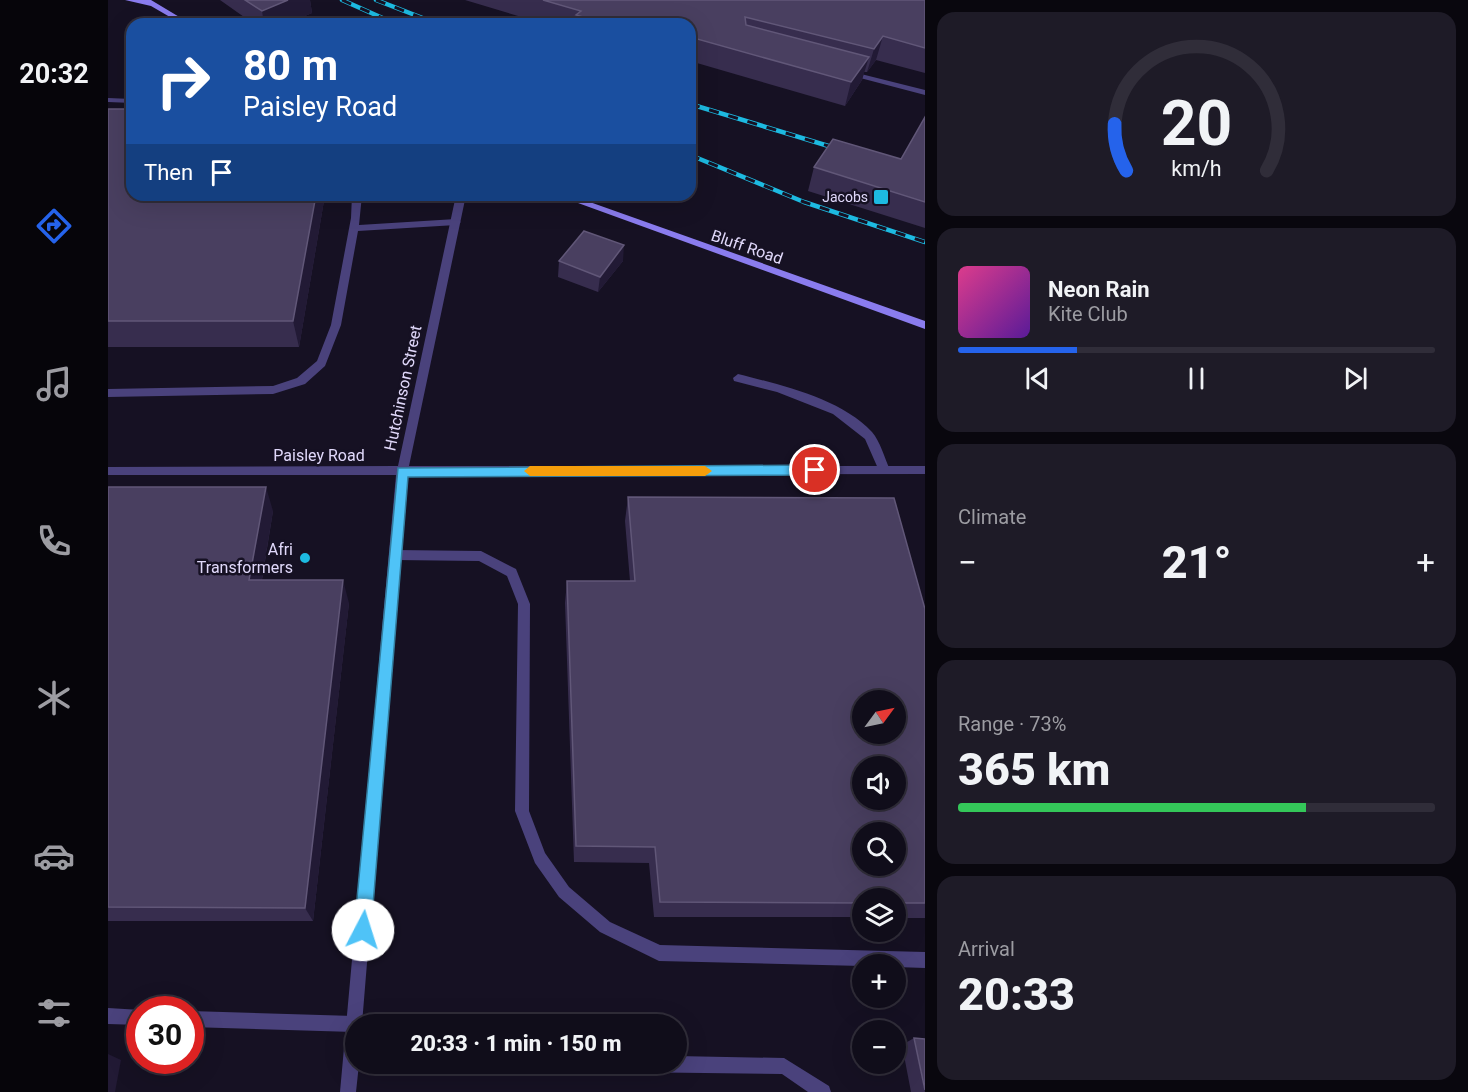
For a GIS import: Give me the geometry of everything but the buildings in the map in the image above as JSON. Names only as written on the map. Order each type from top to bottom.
[{"type":"main road","points":[[129,0],[149,2],[177,18]]},
{"type":"main road","name":"Bluff Road","points":[[578,201],[925,325]]},
{"type":"street","points":[[835,68],[925,93]]},
{"type":"street","points":[[108,100],[126,101]]},
{"type":"street","points":[[108,393],[273,390],[301,381],[321,363],[336,325],[354,228],[356,201]]},
{"type":"street","name":"Hutchinson Street","points":[[355,1014],[402,472],[461,201]]},
{"type":"street","points":[[354,228],[456,222]]},
{"type":"street","points":[[738,378],[780,389],[837,411],[869,436],[884,470]]},
{"type":"street","name":"Paisley Road","points":[[108,471],[925,470]]},
{"type":"street","points":[[395,555],[481,556],[512,573],[524,604],[522,811],[540,858],[564,892],[605,927],[659,953],[925,960]]},
{"type":"street","points":[[108,1016],[126,1017]]},
{"type":"street","points":[[204,1019],[345,1024]]},
{"type":"street","points":[[687,1065],[784,1066],[824,1092]]},
{"type":"street","name":"Hutchinson Street","points":[[348,1092],[351,1074]]},
{"type":"railway","points":[[342,0],[382,18]]},
{"type":"railway","points":[[376,0],[422,18]]},
{"type":"railway","points":[[696,106],[845,151]]},
{"type":"railway","points":[[696,157],[804,202],[925,242]]},
{"type":"slow traffic","points":[[530,471],[705,471]]},
{"type":"place","name":"Jacobs","points":[[881,197]]},
{"type":"place","name":"Afri Transformers","points":[[305,558]]},
{"type":"route","points":[[363,930],[402,472],[815,470]]}]
